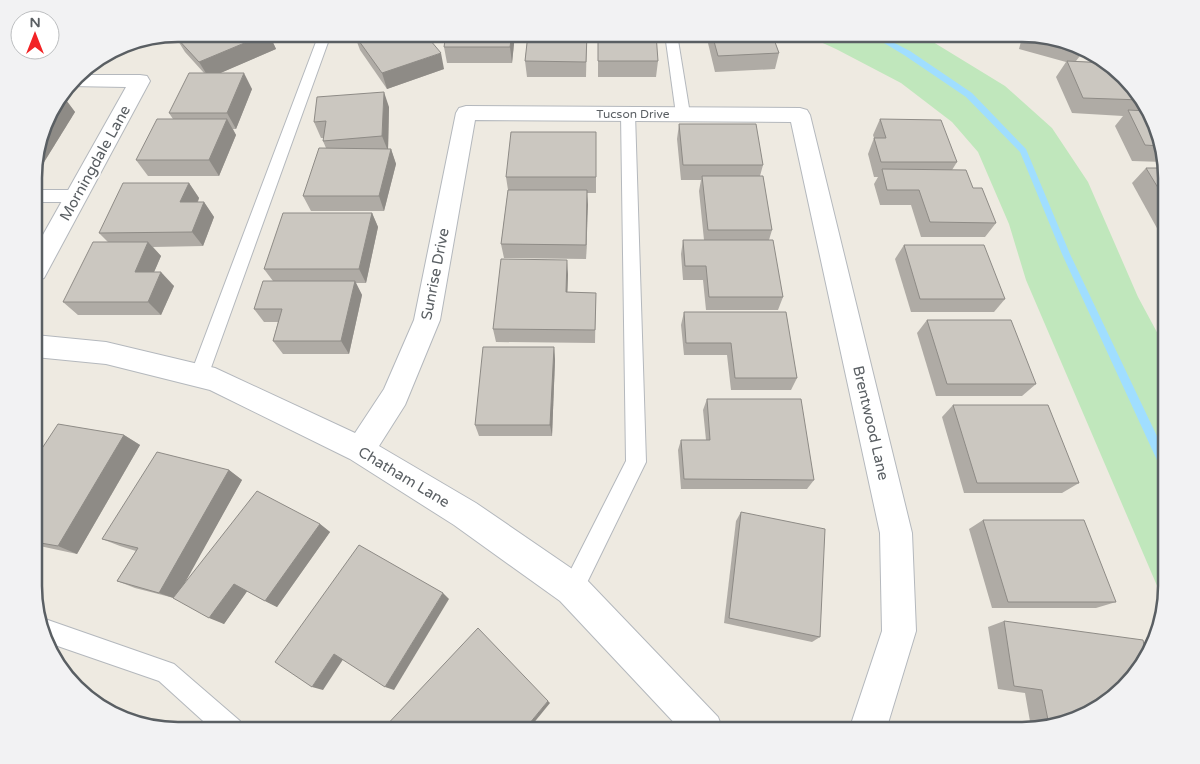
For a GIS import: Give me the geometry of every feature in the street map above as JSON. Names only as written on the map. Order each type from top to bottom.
[{"type":"street","name":"Morningdale Lane","points":[[42,259],[140,81],[84,81]]},
{"type":"street","name":"Tucson Drive","points":[[466,112],[800,115]]},
{"type":"street","name":"Sunrise Drive","points":[[360,450],[395,396],[428,320],[466,112]]},
{"type":"street","name":"Brentwood Lane","points":[[800,115],[896,533],[899,631],[871,721]]},
{"type":"street","name":"Chatham Lane","points":[[42,347],[106,353],[215,380],[360,450],[465,514],[572,589],[697,721]]},
{"type":"lane","points":[[199,376],[322,42]]},
{"type":"lane","points":[[671,42],[683,114]]},
{"type":"lane","points":[[572,589],[636,462],[628,114]]},
{"type":"lane","points":[[42,196],[77,196]]},
{"type":"lane","points":[[51,632],[166,672],[222,722]]},
{"type":"green space","points":[[821,42],[933,42],[1005,86],[1052,128],[1088,182],[1138,297],[1157,332],[1157,586],[1026,280],[1009,224],[978,152],[952,122],[901,83]]},
{"type":"building","points":[[181,42],[247,42],[199,62]]},
{"type":"building","points":[[360,42],[432,42],[441,53],[382,73]]},
{"type":"building","points":[[445,42],[511,42],[510,47],[444,47]]},
{"type":"building","points":[[527,42],[587,42],[586,62],[525,61]]},
{"type":"building","points":[[598,42],[657,42],[658,61],[598,61]]},
{"type":"building","points":[[714,42],[775,42],[779,53],[718,56]]},
{"type":"building","points":[[1067,61],[1092,62],[1097,65],[1111,76],[1132,100],[1083,98]]},
{"type":"building","points":[[189,73],[244,73],[227,113],[169,113]]},
{"type":"building","points":[[384,92],[382,136],[323,141],[326,121],[314,122],[317,97]]},
{"type":"building","points":[[1128,110],[1139,111],[1147,126],[1154,146],[1145,145]]},
{"type":"building","points":[[157,119],[227,119],[209,160],[136,160]]},
{"type":"building","points":[[880,119],[941,120],[957,162],[881,162],[874,138],[886,138]]},
{"type":"building","points":[[679,124],[756,124],[763,165],[683,165]]},
{"type":"building","points":[[511,132],[596,132],[596,177],[506,177]]},
{"type":"building","points":[[319,148],[391,149],[379,196],[303,196]]},
{"type":"building","points":[[1146,168],[1157,168],[1157,186]]},
{"type":"building","points":[[882,169],[966,170],[973,188],[982,188],[996,223],[930,222],[919,190],[887,190]]},
{"type":"building","points":[[702,176],[763,176],[772,230],[708,230]]},
{"type":"building","points":[[123,183],[189,183],[180,202],[204,202],[192,232],[99,233]]},
{"type":"building","points":[[508,190],[587,190],[586,245],[501,244]]},
{"type":"building","points":[[283,213],[372,213],[359,269],[264,269]]},
{"type":"building","points":[[683,240],[773,240],[783,297],[709,297],[706,266],[685,266]]},
{"type":"building","points":[[93,242],[148,242],[135,272],[161,272],[148,302],[63,302]]},
{"type":"building","points":[[904,245],[984,245],[1005,299],[920,299]]},
{"type":"building","points":[[501,259],[567,260],[566,292],[596,293],[595,330],[493,329]]},
{"type":"building","points":[[263,281],[355,281],[341,341],[273,341],[282,309],[254,309]]},
{"type":"building","points":[[684,312],[786,312],[797,378],[735,378],[731,343],[686,343]]},
{"type":"building","points":[[927,320],[1011,320],[1036,384],[947,384]]},
{"type":"building","points":[[483,347],[554,347],[550,425],[475,425]]},
{"type":"building","points":[[707,399],[801,399],[814,480],[684,479],[681,440],[710,440]]},
{"type":"building","points":[[953,405],[1048,405],[1079,483],[977,483]]},
{"type":"building","points":[[58,424],[124,435],[58,546],[42,543],[42,448]]},
{"type":"building","points":[[157,452],[229,470],[159,593],[117,581],[138,548],[102,539]]},
{"type":"building","points":[[257,491],[320,524],[265,601],[234,584],[209,618],[173,598]]},
{"type":"building","points":[[741,512],[825,529],[820,637],[729,618]]},
{"type":"building","points":[[983,520],[1084,520],[1116,602],[1008,602]]},
{"type":"building","points":[[359,545],[443,593],[385,687],[334,654],[312,687],[275,662]]},
{"type":"building","points":[[1004,621],[1143,640],[1144,644],[1135,661],[1118,682],[1090,703],[1074,711],[1048,719],[1042,690],[1014,686]]},
{"type":"building","points":[[478,628],[548,701],[531,722],[390,722]]},
{"type":"waterway","points":[[887,42],[907,53],[969,95],[1023,151],[1066,254],[1157,448]]}]
